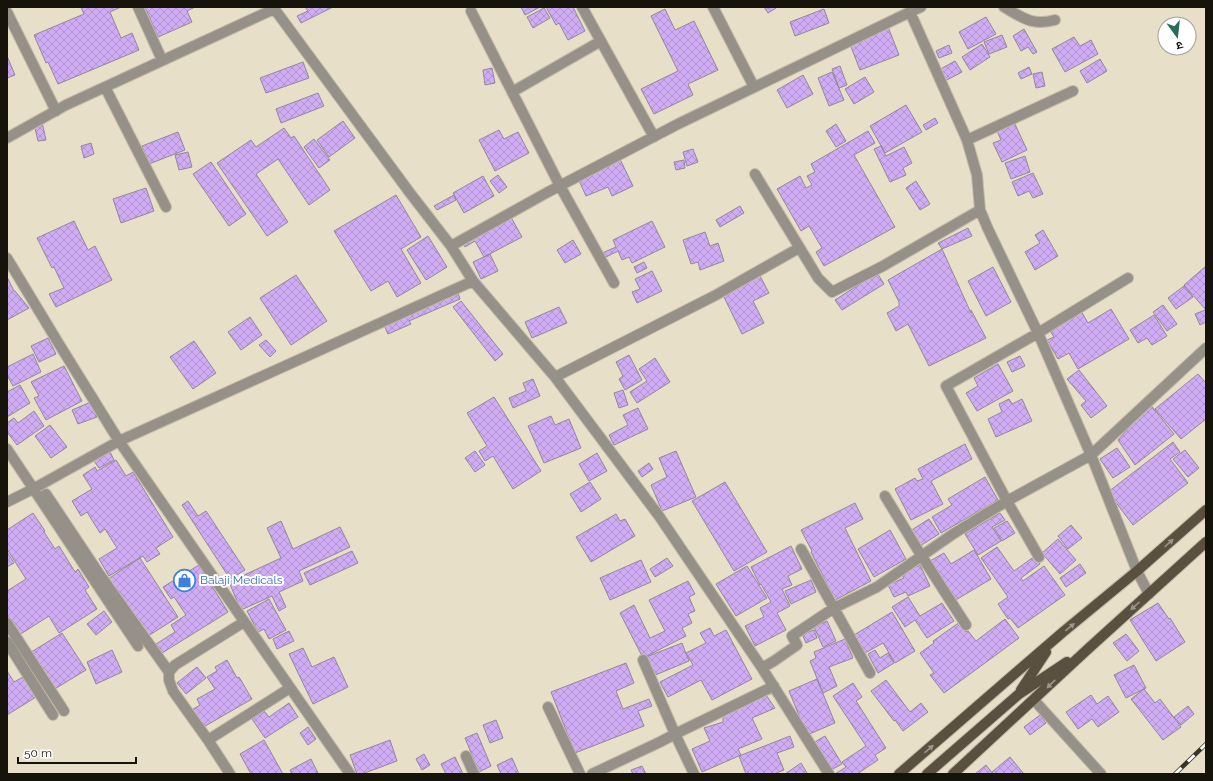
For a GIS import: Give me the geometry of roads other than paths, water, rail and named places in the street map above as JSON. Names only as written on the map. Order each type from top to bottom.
[{"type":"main road","points":[[899,774],[1052,642],[1138,571],[1206,510]]},
{"type":"main road","points":[[953,774],[1206,542]]},
{"type":"main road","points":[[1019,694],[1052,642]]},
{"type":"main road","points":[[927,774],[1019,694],[1089,648]]},
{"type":"street","points":[[138,7],[162,60]]},
{"type":"street","points":[[582,7],[654,137]]},
{"type":"street","points":[[713,7],[754,87]]},
{"type":"street","points":[[451,246],[560,186],[654,137],[921,7]]},
{"type":"street","points":[[1004,7],[1033,22],[1045,23],[1055,20]]},
{"type":"street","points":[[7,138],[104,87],[274,8],[410,193],[451,246],[472,281],[555,378],[659,516],[774,686],[828,774]]},
{"type":"street","points":[[471,11],[560,186],[614,283]]},
{"type":"street","points":[[7,12],[56,111]]},
{"type":"street","points":[[910,12],[967,140],[977,175],[980,210],[1038,333],[1149,594]]},
{"type":"street","points":[[512,92],[601,41]]},
{"type":"street","points":[[104,87],[166,207]]},
{"type":"street","points":[[967,140],[1073,91]]},
{"type":"street","points":[[755,174],[818,278],[832,292],[883,266],[980,210]]},
{"type":"street","points":[[555,378],[716,295],[799,248]]},
{"type":"street","points":[[7,258],[120,441],[350,774]]},
{"type":"street","points":[[1039,557],[1007,501],[946,386],[1038,333],[1128,278]]},
{"type":"street","points":[[7,502],[120,441],[472,281]]},
{"type":"street","points":[[762,668],[797,645],[792,636],[834,608],[877,587],[953,534],[1007,501],[1091,455],[1206,348]]},
{"type":"street","points":[[7,449],[138,646]]},
{"type":"street","points":[[46,494],[100,575],[169,672],[169,680],[173,691],[230,774]]},
{"type":"street","points":[[885,496],[966,625]]},
{"type":"street","points":[[801,549],[870,673]]},
{"type":"street","points":[[169,672],[175,665],[244,622]]},
{"type":"street","points":[[7,623],[64,711]]},
{"type":"street","points":[[7,642],[53,715]]},
{"type":"street","points":[[643,660],[694,774]]},
{"type":"street","points":[[592,774],[774,686]]},
{"type":"street","points":[[208,740],[290,688]]},
{"type":"street","points":[[1034,700],[1101,774]]},
{"type":"street","points":[[548,707],[580,774]]},
{"type":"street","points":[[466,756],[474,774]]},
{"type":"railway","points":[[1175,774],[1206,744]]},
{"type":"place","name":"Balaji Medicals","points":[[185,580]]}]
